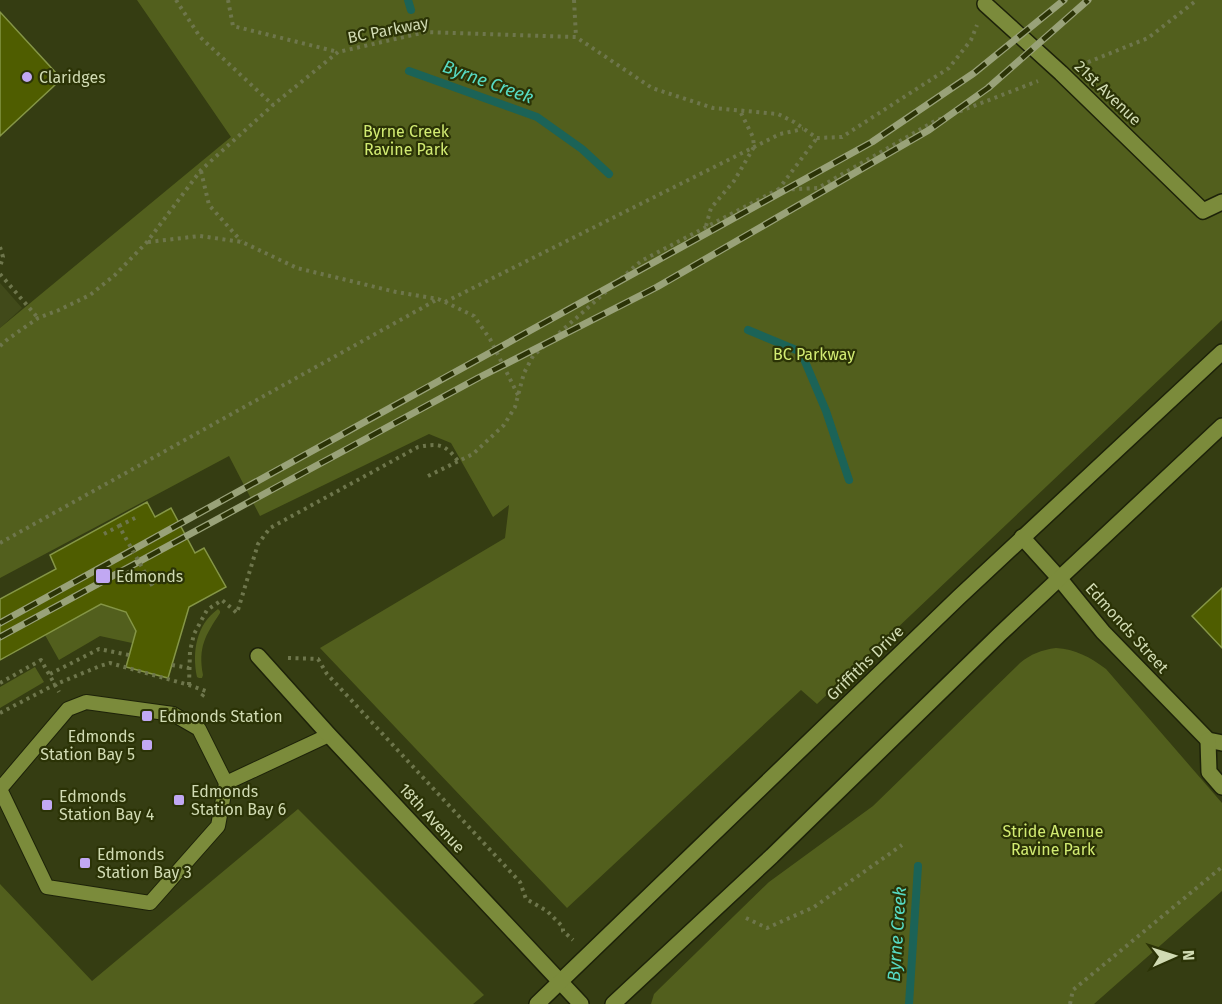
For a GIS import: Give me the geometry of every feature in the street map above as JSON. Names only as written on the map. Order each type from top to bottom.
[{"type":"main road","name":"21st Avenue","points":[[986,4],[1061,73],[1203,211],[1222,202]]},
{"type":"main road","name":"Griffiths Drive","points":[[537,1004],[1022,537],[1222,352]]},
{"type":"main road","points":[[613,1004],[772,856],[1059,578],[1222,426]]},
{"type":"main road","name":"Edmonds Street","points":[[1022,537],[1103,632],[1215,742],[1209,772],[1222,787]]},
{"type":"main road","name":"18th Avenue","points":[[258,656],[581,1004]]},
{"type":"lane","points":[[86,702],[173,714],[199,729],[226,783],[218,826],[150,903],[46,887],[0,789],[68,709],[86,702]]},
{"type":"lane","points":[[226,783],[329,735]]},
{"type":"path","points":[[176,0],[200,37],[273,105]]},
{"type":"path","points":[[228,0],[233,26],[339,52]]},
{"type":"path","points":[[574,0],[576,37],[652,88],[713,108],[778,114],[817,138],[842,137],[949,68],[971,40],[986,4]]},
{"type":"path","points":[[428,476],[473,454],[504,424],[515,408],[524,374],[533,356],[640,261],[777,190],[818,188],[935,121],[1148,38],[1197,0]]},
{"type":"path","name":"BC Parkway","points":[[0,346],[38,318],[90,295],[115,275],[147,242],[201,170],[273,105],[339,52],[426,32],[576,37]]},
{"type":"path","points":[[706,227],[711,208],[734,181],[754,147],[753,137],[739,110]]},
{"type":"path","points":[[445,302],[780,134],[804,128]]},
{"type":"path","points":[[777,190],[817,138]]},
{"type":"path","points":[[201,170],[209,205],[242,242]]},
{"type":"path","points":[[147,242],[200,236],[242,242],[297,268],[396,292],[438,299],[474,316],[490,339],[519,396]]},
{"type":"path","points":[[0,247],[3,257],[0,267]]},
{"type":"path","points":[[0,274],[38,318]]},
{"type":"path","points":[[0,543],[438,299]]},
{"type":"path","points":[[189,685],[190,651],[194,634],[207,610],[222,600],[237,613],[258,544],[270,528],[418,447],[435,444],[450,451],[458,461]]},
{"type":"path","points":[[104,534],[137,517]]},
{"type":"path","points":[[119,526],[152,585],[167,575]]},
{"type":"path","points":[[50,674],[99,649],[129,656]]},
{"type":"path","points":[[110,663],[112,653]]},
{"type":"path","points":[[318,659],[327,674],[520,882],[526,899],[547,911],[563,929]]},
{"type":"path","points":[[0,682],[41,660],[54,685]]},
{"type":"path","points":[[0,713],[54,685],[110,663],[206,691],[199,700]]},
{"type":"path","points":[[172,665],[189,668]]},
{"type":"path","points":[[746,918],[767,928],[814,908],[902,845]]},
{"type":"path","points":[[1071,1004],[1073,990],[1222,867]]},
{"type":"shaded area","points":[[0,283],[22,308],[0,328]]},
{"type":"green space","name":"BC Parkway","points":[[137,0],[1222,0],[1222,320],[817,704],[801,690],[567,908],[320,648],[505,538],[509,505],[493,517],[451,443],[429,434],[260,516],[229,456],[0,578],[0,328],[231,137]]},
{"type":"green space","points":[[101,604],[126,612],[136,631],[132,643],[100,636],[59,660],[45,635]]},
{"type":"green space","points":[[218,609],[220,613],[210,628],[202,649],[203,675],[199,678],[195,658],[197,640],[205,623]]},
{"type":"green space","name":"Stride Avenue Ravine Park","points":[[1056,648],[1082,654],[1106,669],[1222,803],[1222,891],[1094,1004],[651,1004],[654,994],[769,882],[873,806],[1020,663],[1036,653]]},
{"type":"green space","points":[[35,667],[44,682],[0,708],[0,687]]},
{"type":"green space","points":[[298,809],[484,995],[473,1004],[0,1004],[0,884],[92,981]]},
{"type":"building","name":"Claridges","points":[[0,12],[57,74],[50,80],[55,85],[0,136]]},
{"type":"building","points":[[147,502],[155,517],[171,508],[195,553],[204,548],[226,587],[189,607],[168,678],[126,667],[136,631],[126,612],[101,604],[0,660],[0,599],[56,569],[50,555]]},
{"type":"building","points":[[1222,588],[1222,648],[1192,616]]},
{"type":"waterway","name":"Byrne Creek","points":[[408,0],[411,10]]},
{"type":"waterway","name":"Byrne Creek","points":[[409,71],[537,117],[582,149],[609,174]]},
{"type":"waterway","name":"Byrne Creek","points":[[748,330],[801,352],[826,411],[849,480]]},
{"type":"waterway","name":"Byrne Creek","points":[[909,1004],[918,866]]},
{"type":"railway","points":[[0,623],[872,142],[974,73],[1064,0]]},
{"type":"railway","points":[[0,637],[478,378],[657,287],[929,130],[988,88],[1088,0]]},
{"type":"place","name":"Claridges","points":[[27,77]]},
{"type":"place","name":"Edmonds","points":[[103,576]]},
{"type":"place","name":"Edmonds Station","points":[[147,716]]},
{"type":"place","name":"Edmonds Station Bay 5","points":[[147,745]]},
{"type":"place","name":"Edmonds Station Bay 6","points":[[179,800]]},
{"type":"place","name":"Edmonds Station Bay 4","points":[[47,805]]},
{"type":"place","name":"Edmonds Station Bay 3","points":[[85,863]]},
{"type":"park label","name":"Byrne Creek Ravine Park","points":[[406,140]]}]
